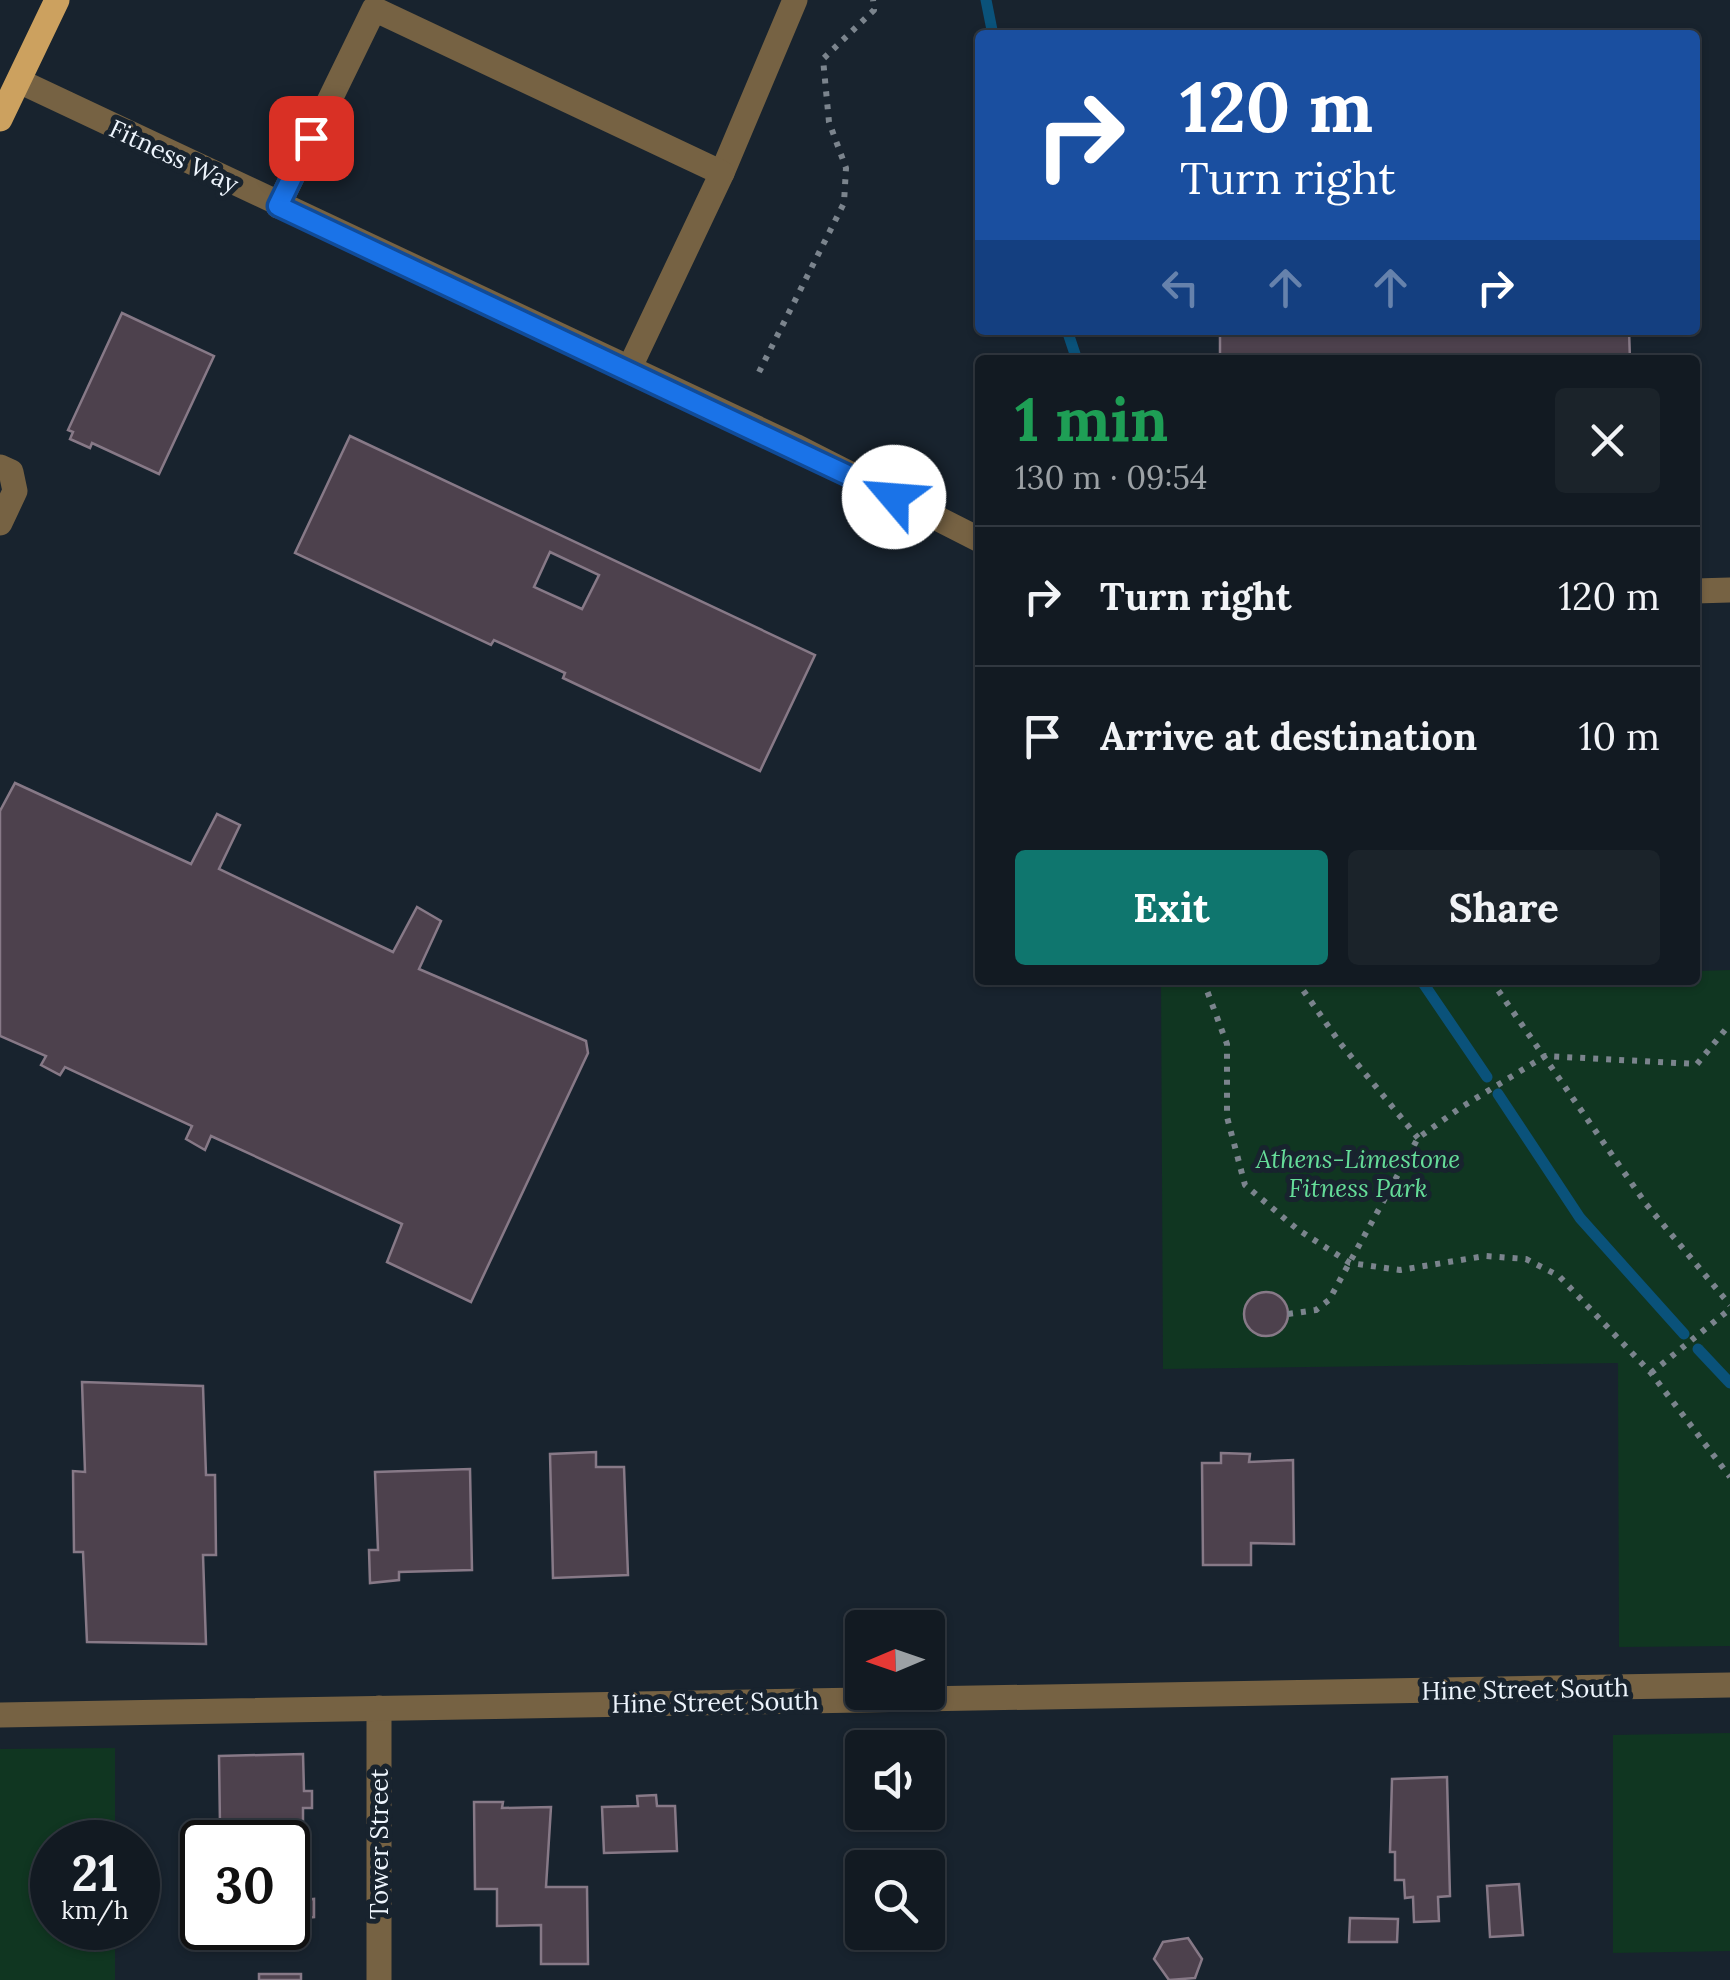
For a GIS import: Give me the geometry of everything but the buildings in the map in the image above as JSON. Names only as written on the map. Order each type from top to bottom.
[{"type":"main road","points":[[0,119],[57,0]]},
{"type":"street","points":[[629,369],[722,172],[795,0]]},
{"type":"street","points":[[278,206],[376,4],[722,172]]},
{"type":"street","name":"Fitness Way","points":[[19,81],[975,538]]},
{"type":"street","points":[[0,467],[11,472],[15,490],[0,523]]},
{"type":"street","points":[[1700,591],[1730,590]]},
{"type":"street","name":"Hine Street South","points":[[0,1715],[1730,1685]]},
{"type":"street","name":"Tower Street","points":[[378,1708],[378,1980]]},
{"type":"path","points":[[758,372],[844,203],[846,168],[829,122],[823,58],[874,10],[873,0]]},
{"type":"path","points":[[1205,985],[1227,1044],[1227,1118],[1244,1185],[1297,1228],[1350,1263],[1400,1270],[1485,1256],[1526,1259],[1559,1276],[1651,1373],[1730,1477]]},
{"type":"path","points":[[1299,985],[1340,1043],[1418,1138]]},
{"type":"path","points":[[1495,985],[1646,1204],[1729,1309],[1651,1373]]},
{"type":"path","points":[[1288,1314],[1316,1310],[1329,1300],[1418,1138],[1460,1108],[1545,1056],[1697,1064],[1730,1024]]},
{"type":"green space","name":"Athens-Limestone Fitness Park","points":[[1730,970],[1730,1646],[1619,1647],[1618,1363],[1163,1369],[1161,985],[1700,985],[1700,971]]},
{"type":"green space","points":[[1730,1733],[1730,1951],[1613,1953],[1613,1735]]},
{"type":"green space","points":[[115,1748],[115,1820],[30,1820],[30,1950],[115,1950],[115,1980],[0,1980],[0,1749]]},
{"type":"waterway","points":[[986,0],[992,30]]},
{"type":"waterway","points":[[1069,335],[1075,355]]},
{"type":"waterway","points":[[1424,985],[1487,1077]]},
{"type":"waterway","points":[[1498,1094],[1580,1218],[1684,1334]]},
{"type":"waterway","points":[[1698,1349],[1730,1383]]},
{"type":"route","points":[[311,138],[278,206],[794,446],[894,497]]}]
